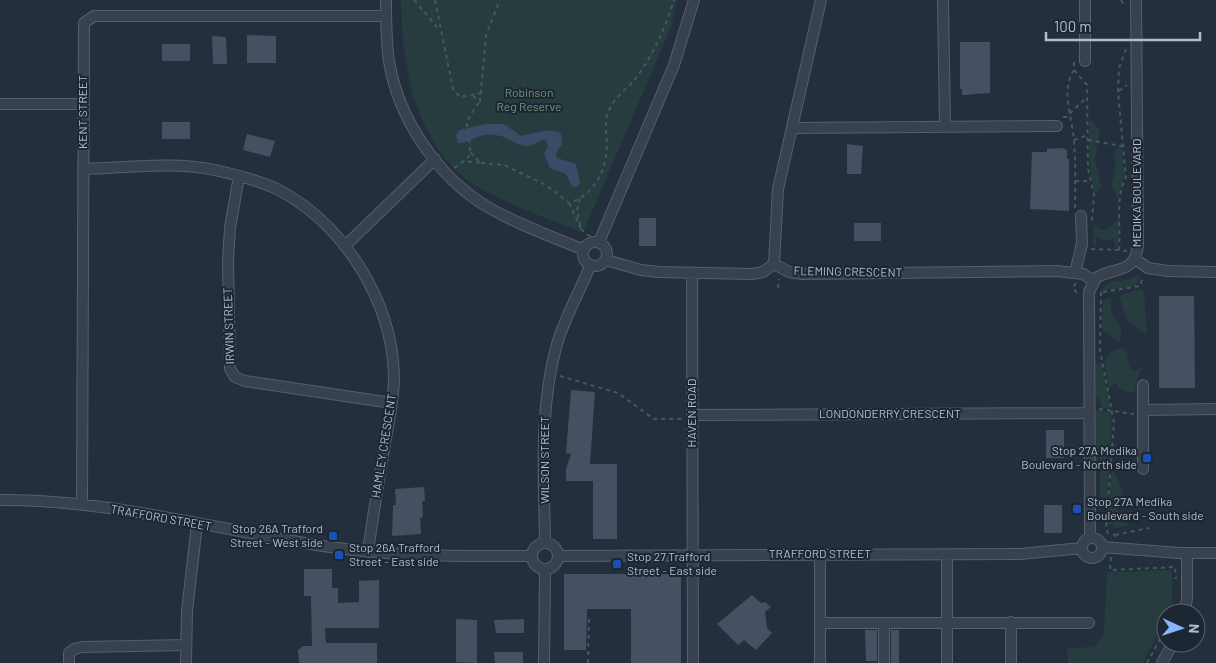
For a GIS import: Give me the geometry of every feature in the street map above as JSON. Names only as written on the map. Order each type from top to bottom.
[{"type":"street","points":[[386,0],[389,63],[396,89],[409,119],[435,159],[447,174],[486,206],[510,219],[584,250]]},
{"type":"street","points":[[596,240],[605,248],[606,260],[601,265],[590,266],[583,257],[584,250],[588,244],[596,240],[674,65],[694,0]]},
{"type":"street","points":[[606,260],[641,270],[752,274],[762,272],[774,264],[778,189],[821,0]]},
{"type":"street","points":[[943,0],[945,126]]},
{"type":"street","points":[[1085,0],[1085,61]]},
{"type":"street","name":"MEDIKA BOULEVARD","points":[[1094,281],[1104,273],[1125,268],[1135,259],[1137,252],[1139,225],[1136,0]]},
{"type":"street","name":"KENT STREET","points":[[82,504],[84,23],[94,16],[386,16]]},
{"type":"street","points":[[0,104],[83,104]]},
{"type":"street","points":[[792,128],[1057,122]]},
{"type":"street","points":[[345,246],[435,159]]},
{"type":"street","name":"HAMLEY CRESCENT","points":[[83,169],[182,167],[214,170],[239,176],[277,190],[303,206],[326,225],[345,246],[362,270],[383,318],[392,349],[394,377],[392,403],[368,552]]},
{"type":"street","name":"IRWIN STREET","points":[[239,176],[230,228],[228,261],[230,370],[235,377],[245,381],[392,403]]},
{"type":"street","points":[[1078,215],[1082,244],[1078,273]]},
{"type":"street","points":[[1135,259],[1146,266],[1168,272],[1216,272]]},
{"type":"street","name":"FLEMING CRESCENT","points":[[774,264],[789,272],[802,274],[1078,273],[1094,281]]},
{"type":"street","name":"WILSON STREET","points":[[545,542],[544,421],[551,374],[557,342],[590,266]]},
{"type":"street","name":"HAVEN ROAD","points":[[692,272],[693,663]]},
{"type":"street","points":[[1090,538],[1092,411],[1089,292],[1094,281]]},
{"type":"street","points":[[1143,385],[1140,412],[1143,469]]},
{"type":"street","points":[[1140,412],[1216,409]]},
{"type":"street","name":"LONDONDERRY CRESCENT","points":[[692,417],[1092,411]]},
{"type":"street","name":"TRAFFORD STREET","points":[[0,500],[82,504],[368,552],[452,557],[531,556]]},
{"type":"street","points":[[186,663],[190,570],[197,524]]},
{"type":"street","points":[[1090,538],[1099,541],[1102,547],[1100,553],[1092,558],[1084,554],[1082,548],[1083,542],[1090,538]]},
{"type":"street","points":[[545,542],[556,548],[558,556],[555,564],[545,569],[534,564],[531,556],[537,545],[545,542]]},
{"type":"street","points":[[1102,547],[1187,553],[1216,553]]},
{"type":"street","name":"TRAFFORD STREET","points":[[558,556],[1020,554],[1082,548]]},
{"type":"street","points":[[1187,553],[1187,603]]},
{"type":"street","points":[[820,554],[820,663]]},
{"type":"street","points":[[947,554],[947,663]]},
{"type":"street","points":[[544,663],[545,569]]},
{"type":"street","points":[[1011,622],[1011,663]]},
{"type":"street","points":[[820,623],[1089,623]]},
{"type":"street","points":[[884,623],[884,663]]},
{"type":"street","points":[[69,663],[69,653],[74,649],[82,647],[186,645]]},
{"type":"path","points":[[414,0],[439,29]]},
{"type":"path","points":[[435,0],[439,29],[453,89],[460,97],[482,93]]},
{"type":"path","points":[[447,174],[470,155],[470,140],[465,126],[468,116],[480,101],[486,35],[500,0]]},
{"type":"path","points":[[569,203],[580,198],[598,181],[603,170],[607,143],[606,118],[610,108],[640,72],[666,26],[674,0]]},
{"type":"path","points":[[1121,0],[1128,9]]},
{"type":"path","points":[[1091,249],[1120,249],[1119,202],[1126,178],[1122,146],[1124,138],[1119,99],[1119,68],[1128,45]]},
{"type":"path","points":[[1074,54],[1074,70],[1070,77],[1068,115],[1074,140],[1078,215]]},
{"type":"path","points":[[1074,70],[1087,85],[1090,180],[1094,194],[1092,221]]},
{"type":"path","points":[[473,96],[480,101]]},
{"type":"path","points":[[1057,122],[1068,115],[1087,97]]},
{"type":"path","points":[[1074,140],[1088,135]]},
{"type":"path","points":[[1088,140],[1122,146]]},
{"type":"path","points":[[470,152],[481,163]]},
{"type":"path","points":[[464,161],[504,164],[546,185],[569,203],[582,229],[596,240]]},
{"type":"path","points":[[1075,181],[1090,180]]},
{"type":"path","points":[[580,198],[577,210],[582,229]]},
{"type":"path","points":[[1102,292],[1140,286],[1146,266]]},
{"type":"path","points":[[1078,273],[1073,287],[1076,292],[1089,292]]},
{"type":"path","points":[[778,288],[780,277]]},
{"type":"path","points":[[1098,525],[1106,525],[1114,424],[1100,350],[1102,300]]},
{"type":"path","points":[[551,374],[618,393],[654,419],[692,417]]},
{"type":"path","points":[[1092,411],[1140,412]]},
{"type":"path","points":[[1099,454],[1103,448],[1112,445]]},
{"type":"path","points":[[1099,494],[1107,508]]},
{"type":"path","points":[[1115,535],[1149,528]]},
{"type":"path","points":[[1110,570],[1175,567],[1176,584]]},
{"type":"path","points":[[588,663],[589,618]]},
{"type":"path","points":[[1147,663],[1156,646]]},
{"type":"green space","name":"Robinson Reg Reserve","points":[[401,0],[677,0],[671,27],[583,233],[496,197],[479,188],[453,168],[439,150],[418,110],[407,68]]},
{"type":"green space","points":[[1089,118],[1100,130],[1095,159],[1101,187],[1095,194],[1090,170]]},
{"type":"green space","points":[[1121,146],[1125,178],[1122,182],[1118,199],[1111,186],[1116,166],[1113,153]]},
{"type":"green space","points":[[1119,219],[1118,248],[1115,247],[1114,239],[1105,241],[1097,237],[1095,246],[1093,246],[1094,225],[1101,230],[1106,230]]},
{"type":"green space","points":[[1141,275],[1136,286],[1100,291],[1109,282],[1125,280]]},
{"type":"green space","points":[[1141,289],[1144,292],[1147,335],[1127,321],[1119,296]]},
{"type":"green space","points":[[1111,298],[1111,313],[1121,330],[1119,342],[1102,330],[1103,300]]},
{"type":"green space","points":[[1123,348],[1127,353],[1132,370],[1136,371],[1142,366],[1136,383],[1135,393],[1123,391],[1115,383],[1109,389],[1104,361],[1110,352]]},
{"type":"green space","points":[[1102,362],[1110,409],[1101,407],[1100,400],[1095,397],[1094,364]]},
{"type":"green space","points":[[1098,410],[1110,413],[1112,423],[1110,443],[1103,447],[1095,467],[1095,412]]},
{"type":"green space","points":[[1111,448],[1107,505],[1100,494],[1100,455],[1103,449]]},
{"type":"green space","points":[[1112,467],[1123,491],[1117,509],[1129,526],[1114,528],[1113,524],[1107,524]]},
{"type":"green space","points":[[1172,570],[1172,603],[1156,603],[1156,637],[1143,663],[1068,663],[1067,648],[1094,647],[1104,634],[1107,572]]},
{"type":"water","points":[[485,124],[504,124],[521,136],[547,131],[561,134],[562,144],[556,153],[557,158],[576,164],[580,184],[576,187],[572,186],[566,174],[550,168],[544,154],[548,147],[546,140],[527,146],[517,144],[504,137],[485,135],[458,143],[456,135],[460,130]]},
{"type":"building","points":[[247,35],[276,36],[276,63],[247,63]]},
{"type":"building","points":[[212,36],[226,37],[227,64],[213,64]]},
{"type":"building","points":[[960,42],[990,42],[990,93],[962,95],[962,89],[960,89]]},
{"type":"building","points":[[162,44],[190,44],[190,61],[162,61]]},
{"type":"building","points":[[162,122],[190,122],[190,139],[162,139]]},
{"type":"building","points":[[247,134],[275,141],[270,157],[243,150]]},
{"type":"building","points":[[847,144],[863,146],[861,174],[847,174]]},
{"type":"building","points":[[1062,148],[1067,150],[1067,159],[1069,159],[1069,211],[1030,209],[1032,152],[1047,152],[1047,149]]},
{"type":"building","points":[[639,218],[656,218],[656,246],[639,246]]},
{"type":"building","points":[[854,223],[881,223],[881,241],[854,241]]},
{"type":"building","points":[[1159,296],[1194,296],[1195,388],[1159,388]]},
{"type":"building","points":[[571,390],[595,392],[590,464],[617,464],[617,539],[593,539],[593,481],[566,481],[566,469],[571,454],[566,453]]},
{"type":"building","points":[[1046,430],[1064,430],[1064,458],[1046,458]]},
{"type":"building","points":[[424,487],[425,501],[422,501],[423,517],[420,518],[421,534],[392,536],[393,505],[396,505],[395,489]]},
{"type":"building","points":[[1044,505],[1062,505],[1062,533],[1044,533]]},
{"type":"building","points":[[304,569],[332,569],[332,588],[338,588],[338,603],[359,602],[359,581],[379,580],[379,628],[325,628],[326,643],[377,643],[377,663],[299,663],[298,650],[303,646],[312,646],[311,596],[304,596]]},
{"type":"building","points":[[564,574],[681,574],[681,663],[631,663],[631,609],[587,609],[586,650],[564,650]]},
{"type":"building","points":[[752,595],[761,603],[765,602],[771,607],[765,612],[767,628],[772,633],[756,650],[744,640],[738,645],[717,624]]},
{"type":"building","points":[[456,619],[477,620],[477,663],[456,662]]},
{"type":"building","points":[[524,619],[524,633],[496,633],[494,620]]},
{"type":"building","points":[[865,630],[877,630],[877,661],[866,661]]},
{"type":"building","points":[[891,630],[899,630],[899,663],[891,663]]},
{"type":"building","points":[[494,652],[523,652],[523,663],[495,663]]},
{"type":"place","name":"Stop 27A Medika Boulevard - North side","points":[[1147,458]]},
{"type":"place","name":"Stop 27A Medika Boulevard - South side","points":[[1077,509]]},
{"type":"place","name":"Stop 26A Trafford Street - West side","points":[[333,536]]},
{"type":"place","name":"Stop 26A Trafford Street - East side","points":[[339,555]]},
{"type":"place","name":"Stop 27 Trafford Street - East side","points":[[617,564]]}]
